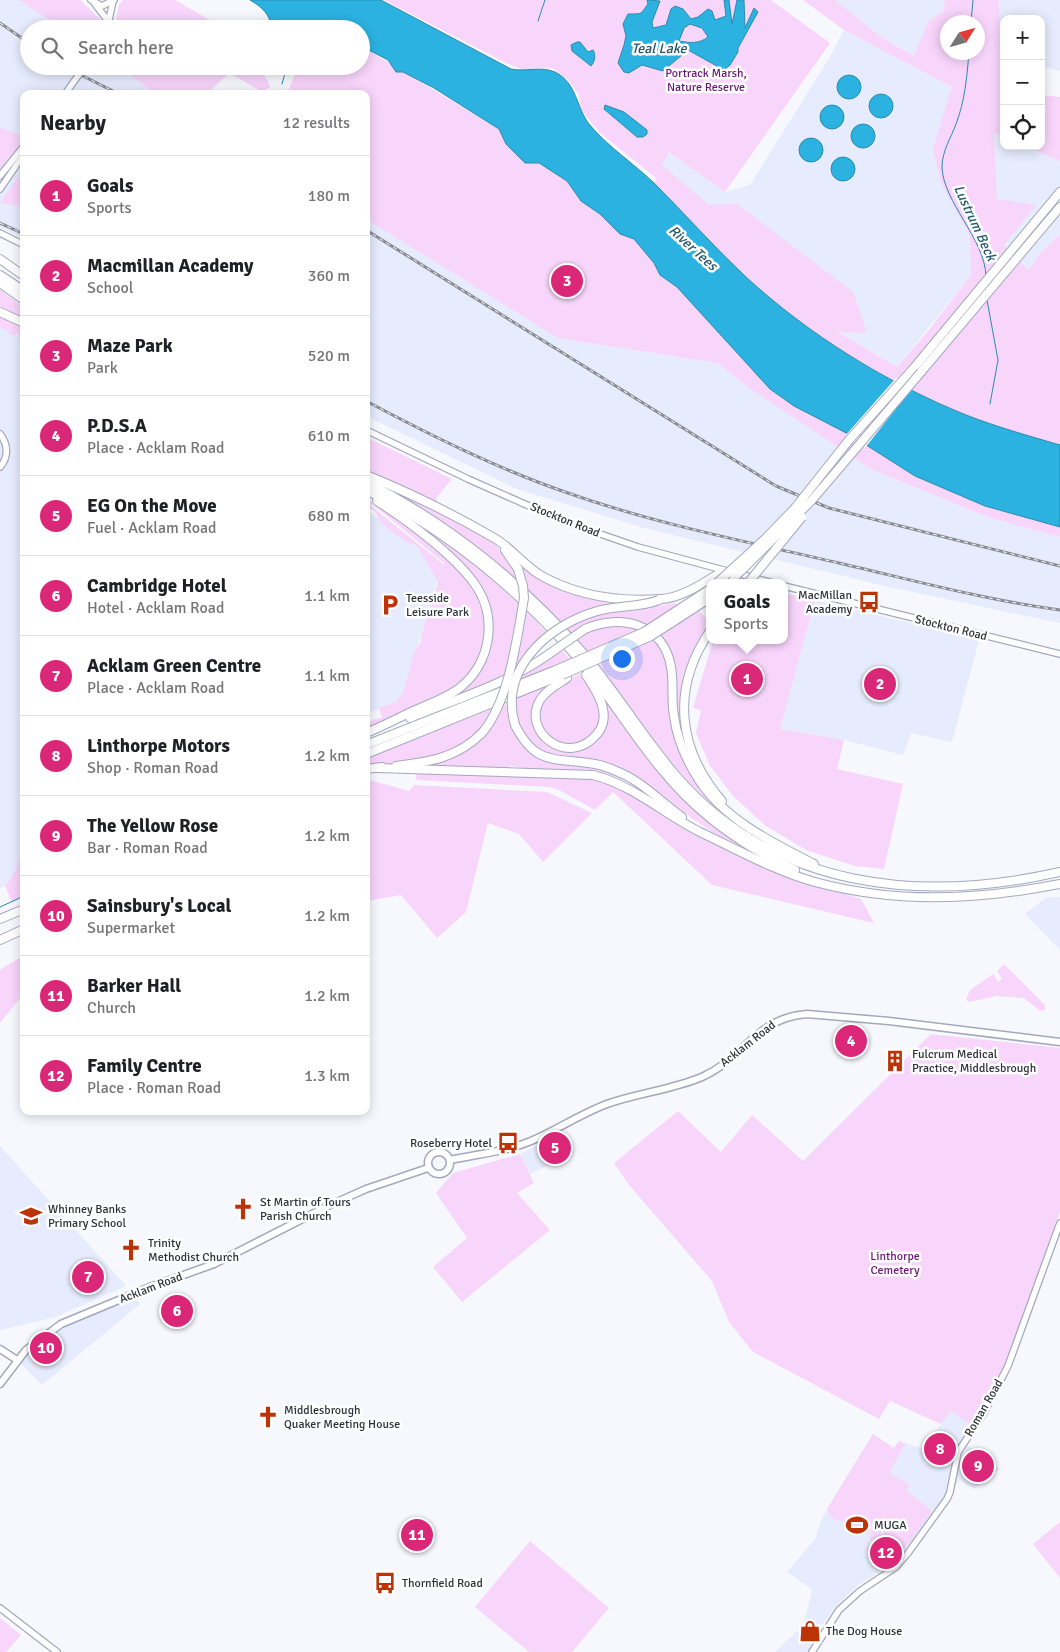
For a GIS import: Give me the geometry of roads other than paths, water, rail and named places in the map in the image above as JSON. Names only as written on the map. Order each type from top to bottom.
[{"type":"highway","points":[[722,579],[795,508],[849,440],[913,369],[1060,192]]},
{"type":"highway","points":[[732,579],[774,540],[812,500],[1060,207]]},
{"type":"highway","points":[[0,259],[20,273]]},
{"type":"highway","points":[[0,274],[20,288]]},
{"type":"highway","points":[[0,283],[20,297]]},
{"type":"highway","points":[[0,311],[20,321]]},
{"type":"highway","points":[[370,477],[506,546],[543,576],[574,591],[604,597],[659,600]]},
{"type":"highway","points":[[370,484],[401,502],[467,546],[529,597],[583,652],[668,766],[711,810],[760,846],[794,862],[832,874],[872,882],[934,886],[1001,882],[1060,872]]},
{"type":"highway","points":[[370,494],[396,506],[463,551],[532,610],[575,655],[662,771],[698,808],[725,830],[767,857],[839,887]]},
{"type":"highway","points":[[370,495],[428,539],[468,576],[482,596],[488,622],[488,639],[483,656],[475,671],[449,695],[370,731]]},
{"type":"highway","points":[[751,579],[800,520],[812,500]]},
{"type":"highway","points":[[370,769],[431,762],[446,757],[465,747],[482,732],[496,714],[506,685],[524,598],[523,586],[518,569],[501,547],[477,530]]},
{"type":"highway","points":[[710,579],[722,571],[732,568]]},
{"type":"highway","points":[[706,582],[682,593],[659,600],[594,612],[568,623],[546,637],[528,658],[514,679],[511,702],[515,725],[526,743],[539,754],[557,761],[596,764],[629,777],[715,839]]},
{"type":"highway","points":[[370,744],[562,674],[644,632],[706,592]]},
{"type":"highway","points":[[370,752],[650,636],[706,601]]},
{"type":"highway","points":[[370,731],[403,721],[537,663],[585,629],[608,621],[620,621],[640,627],[658,640],[670,658],[674,716],[683,750],[700,782],[724,808],[753,829],[795,855],[832,874]]},
{"type":"highway","points":[[706,638],[693,659],[687,676],[684,693],[685,728],[695,758],[711,786],[732,812],[753,829]]},
{"type":"highway","points":[[562,674],[540,700],[536,718],[542,734],[548,741],[556,746],[574,749],[582,747],[596,736],[601,729],[604,711],[597,693],[575,655]]},
{"type":"highway","points":[[377,768],[593,774],[631,790],[674,817],[715,839],[781,870],[815,882],[888,896],[928,898],[985,896],[1060,884]]},
{"type":"highway","points":[[0,919],[20,911]]},
{"type":"highway","points":[[0,940],[20,931]]},
{"type":"main road","name":"Acklam Road","points":[[450,1160],[509,1148],[531,1141],[608,1104],[673,1087],[703,1076],[737,1054],[774,1021],[794,1015],[807,1014],[889,1021],[1060,1042]]},
{"type":"main road","name":"Acklam Road","points":[[444,1152],[450,1160],[450,1168],[445,1173],[434,1173],[428,1168],[428,1161],[434,1153],[444,1152]]},
{"type":"main road","name":"Acklam Road","points":[[0,1384],[17,1360],[35,1342],[61,1324],[150,1287],[214,1264],[328,1206],[428,1168]]},
{"type":"main road","points":[[0,1349],[17,1360]]},
{"type":"street","points":[[92,1],[102,6],[113,0]]},
{"type":"street","points":[[109,20],[113,0]]},
{"type":"street","points":[[92,1],[104,20]]},
{"type":"street","points":[[68,90],[79,75]]},
{"type":"street","points":[[0,176],[20,151]]},
{"type":"street","points":[[0,190],[20,160]]},
{"type":"street","points":[[0,233],[20,243]]},
{"type":"street","name":"Stockton Road","points":[[370,432],[468,480],[563,520],[638,548],[758,579]]},
{"type":"street","points":[[0,434],[6,447],[6,456],[0,467]]},
{"type":"street","name":"Stockton Road","points":[[788,587],[1060,654]]},
{"type":"street","name":"Roman Road","points":[[812,1652],[839,1610],[860,1591],[896,1567],[947,1499],[958,1452],[984,1414],[1015,1350],[1060,1223]]},
{"type":"street","points":[[0,1608],[57,1652]]},
{"type":"water","name":"River Tees","points":[[250,0],[381,0],[511,69],[545,69],[555,72],[568,82],[585,117],[596,132],[654,183],[746,277],[796,319],[822,338],[878,373],[936,402],[989,423],[1060,445],[1060,527],[985,506],[915,476],[852,436],[794,406],[770,389],[677,287],[660,275],[654,263],[634,239],[620,234],[600,214],[581,201],[567,181],[539,163],[525,163],[506,144],[499,129],[434,88],[403,72],[396,72],[388,60],[370,51],[370,20],[269,20],[258,5]]},
{"type":"water","name":"Teal Lake","points":[[647,0],[660,1],[652,22],[653,28],[666,25],[671,9],[675,6],[683,9],[691,19],[698,17],[708,9],[712,11],[715,20],[726,16],[724,0],[729,0],[732,24],[737,0],[744,0],[745,28],[754,8],[758,12],[738,48],[738,52],[730,65],[724,70],[688,50],[663,71],[642,65],[629,73],[624,72],[618,63],[626,36],[623,24],[628,14],[641,13],[648,4]],"holes":[[[690,24],[702,28],[708,37],[705,39],[694,42],[679,41],[684,28]]]},
{"type":"water","points":[[580,42],[588,52],[593,50],[595,58],[591,66],[572,51],[571,45]]},
{"type":"water","points":[[849,75],[857,79],[861,87],[857,95],[849,99],[841,95],[837,87],[841,79]]},
{"type":"water","points":[[881,94],[889,98],[893,106],[889,114],[881,118],[873,114],[869,106],[873,98]]},
{"type":"water","points":[[605,105],[624,112],[647,130],[647,134],[643,137],[637,137],[604,109]]},
{"type":"water","points":[[832,105],[840,109],[844,117],[840,125],[832,129],[824,125],[820,117],[824,109]]},
{"type":"water","points":[[863,124],[871,128],[875,136],[871,144],[863,148],[855,144],[851,136],[855,128]]},
{"type":"water","points":[[811,138],[819,142],[823,150],[819,158],[811,162],[803,158],[799,150],[803,142]]},
{"type":"water","points":[[843,157],[851,161],[855,169],[851,177],[843,181],[835,177],[831,169],[835,161]]},
{"type":"waterway","points":[[538,21],[545,0]]},
{"type":"waterway","name":"Lustrum Beck","points":[[972,15],[973,0]]},
{"type":"waterway","name":"Lustrum Beck","points":[[968,60],[962,106],[945,150],[942,167],[949,194],[979,248],[986,276]]},
{"type":"waterway","points":[[282,84],[284,75]]},
{"type":"waterway","name":"Lustrum Beck","points":[[987,300],[998,360],[990,404]]},
{"type":"waterway","points":[[0,907],[20,898]]},
{"type":"railway","points":[[0,23],[20,37]]},
{"type":"railway","points":[[81,75],[111,90]]},
{"type":"railway","points":[[0,223],[20,232]]},
{"type":"railway","points":[[370,232],[776,486],[829,508],[1060,566]]},
{"type":"railway","points":[[370,403],[491,463],[542,484],[601,504],[702,532],[1004,601],[1060,610]]},
{"type":"place","name":"Maze Park","points":[[567,281]]},
{"type":"place","name":"MacMillan Academy","points":[[869,602]]},
{"type":"place","name":"Teesside Leisure Park","points":[[390,605]]},
{"type":"place","name":"Goals","points":[[747,679]]},
{"type":"place","name":"Macmillan Academy","points":[[880,684]]},
{"type":"place","name":"P.D.S.A","points":[[851,1041]]},
{"type":"place","name":"Fulcrum Medical Practice, Middlesbrough","points":[[895,1061]]},
{"type":"place","name":"Roseberry Hotel","points":[[508,1143]]},
{"type":"place","name":"EG On the Move","points":[[555,1148]]},
{"type":"place","name":"St Martin of Tours Parish Church","points":[[243,1209]]},
{"type":"place","name":"Whinney Banks Primary School","points":[[31,1216]]},
{"type":"place","name":"Trinity Methodist Church","points":[[131,1250]]},
{"type":"place","name":"Acklam Green Centre","points":[[88,1277]]},
{"type":"place","name":"Cambridge Hotel","points":[[177,1311]]},
{"type":"place","name":"Sainsbury's Local","points":[[46,1348]]},
{"type":"place","name":"Middlesbrough Quaker Meeting House","points":[[268,1417]]},
{"type":"place","name":"Linthorpe Motors","points":[[940,1449]]},
{"type":"place","name":"The Yellow Rose","points":[[978,1466]]},
{"type":"place","name":"MUGA","points":[[857,1525]]},
{"type":"place","name":"Barker Hall","points":[[417,1535]]},
{"type":"place","name":"Family Centre","points":[[886,1553]]},
{"type":"place","name":"Thornfield Road","points":[[385,1583]]},
{"type":"place","name":"The Dog House","points":[[810,1631]]},
{"type":"park label","name":"Portrack Marsh, Nature Reserve","points":[[706,80]]},
{"type":"park label","name":"Linthorpe Cemetery","points":[[895,1263]]}]
